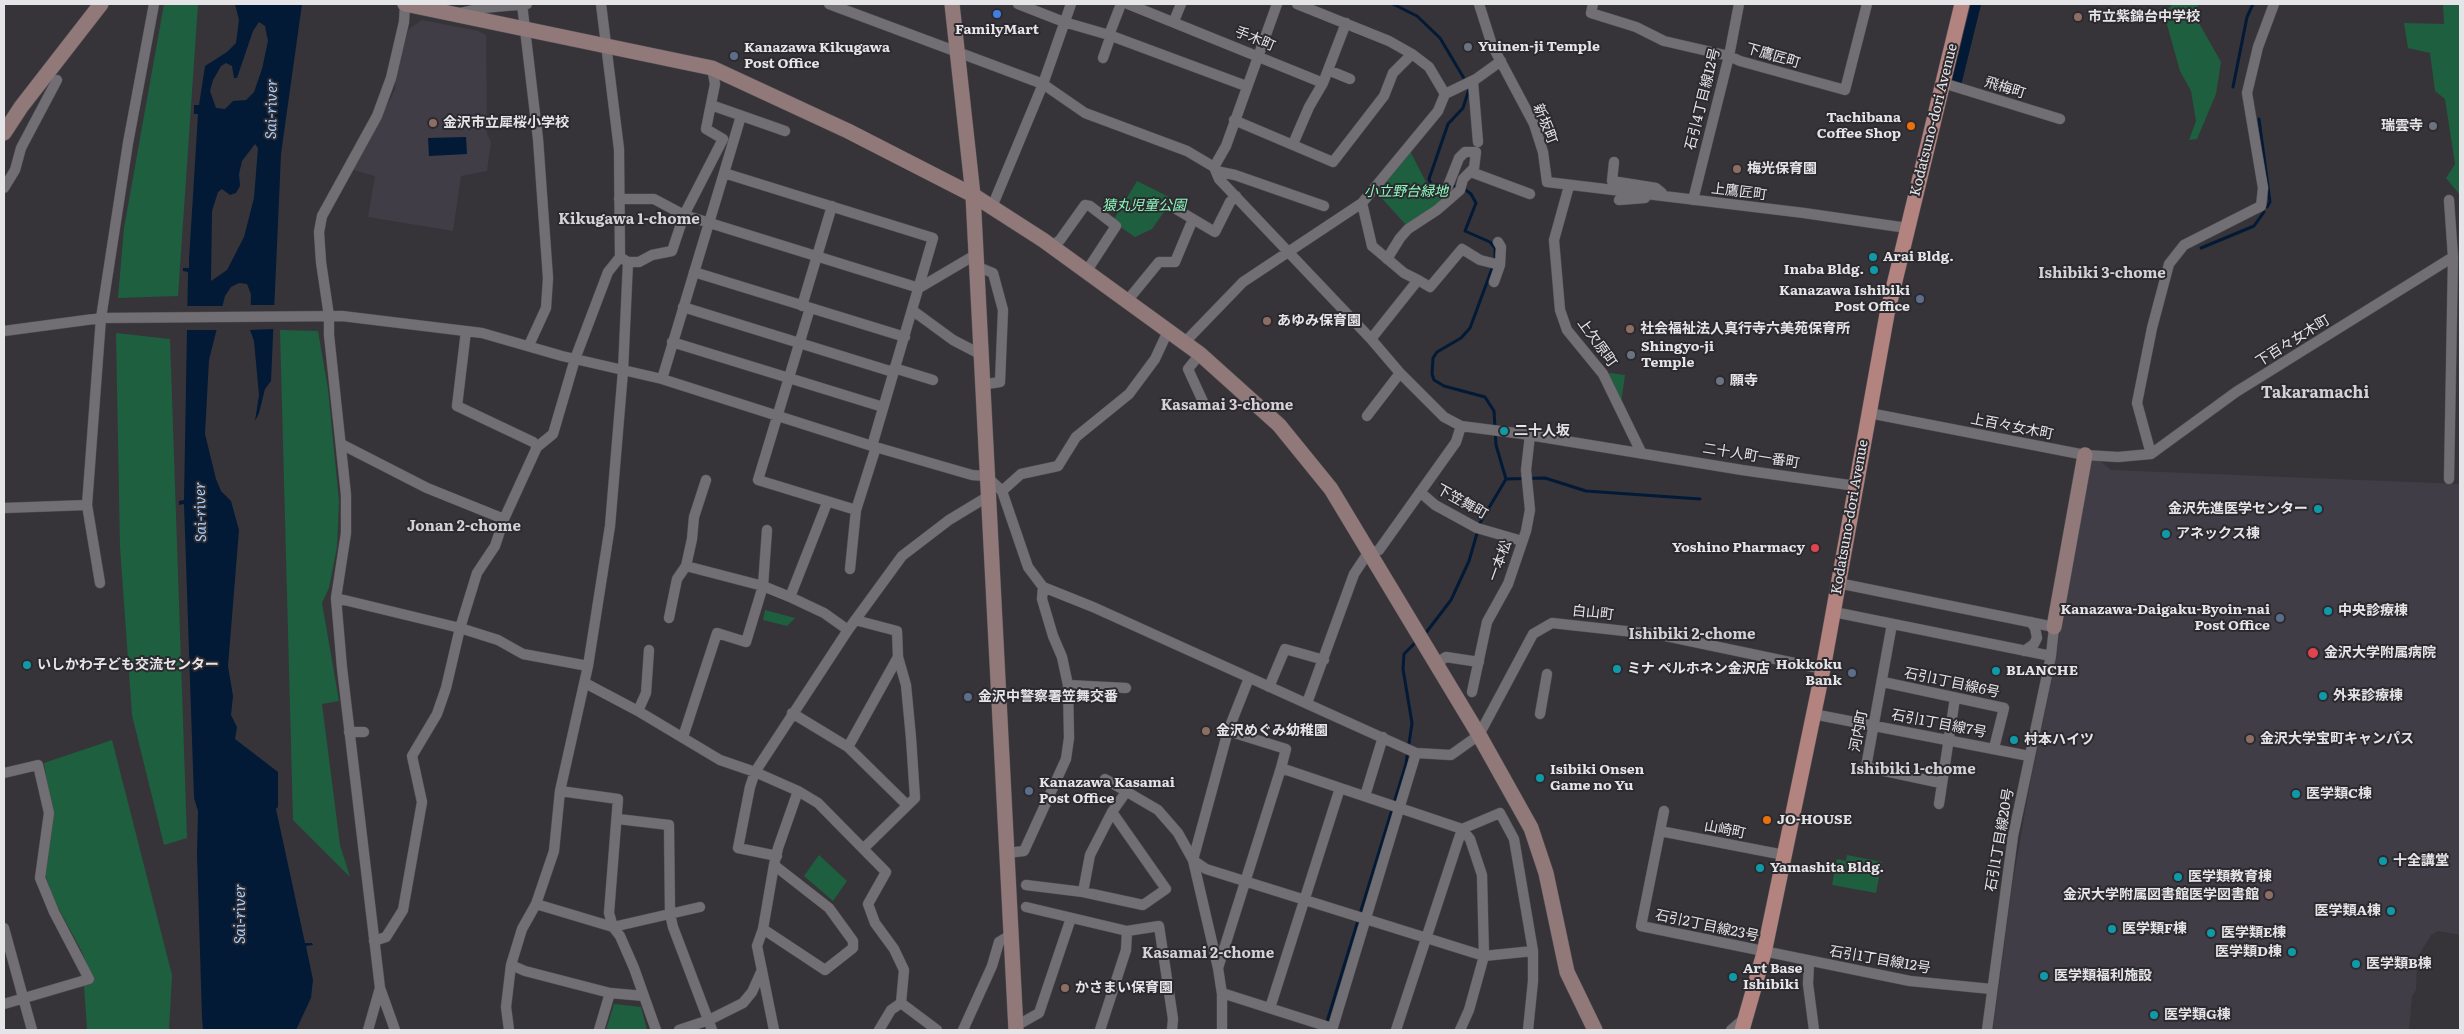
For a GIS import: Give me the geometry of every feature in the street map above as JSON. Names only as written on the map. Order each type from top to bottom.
[{"type":"main road","name":"Kodatsuno-dori Avenue","points":[[1744,1024],[1764,953],[1823,669],[1887,314],[1962,4]]},
{"type":"street","points":[[4,133],[21,107],[101,4]]},
{"type":"street","points":[[100,583],[87,505],[103,319],[128,143],[154,4]]},
{"type":"street","points":[[395,1030],[380,988],[349,732],[336,598],[346,533],[345,480],[319,232],[322,216],[380,108],[391,78],[404,22],[405,4],[712,68],[848,131],[973,195],[1052,246],[1200,354],[1279,425],[1331,489],[1479,735],[1531,828],[1546,873],[1567,972],[1595,1030]]},
{"type":"street","points":[[452,15],[483,8],[524,4],[524,28],[538,139],[548,278],[546,308],[529,345]]},
{"type":"street","points":[[509,1030],[506,1008],[512,965],[522,929],[536,904],[554,851],[560,791],[585,683],[610,526],[623,371],[624,259],[622,214],[619,199],[619,150],[601,4]]},
{"type":"street","points":[[829,4],[839,6],[1043,84],[1084,113],[1187,151],[1215,169],[1324,206]]},
{"type":"street","points":[[952,4],[973,195],[981,385],[1016,1028]]},
{"type":"street","points":[[1018,4],[1064,22],[1110,35],[1258,87]]},
{"type":"street","points":[[992,207],[1043,84],[1071,4]]},
{"type":"street","points":[[1103,58],[1121,4]]},
{"type":"street","name":"手木町","points":[[1128,4],[1258,55],[1323,83]]},
{"type":"street","points":[[1174,21],[1181,4]]},
{"type":"street","points":[[1215,169],[1226,146],[1277,4]]},
{"type":"street","points":[[1296,4],[1389,41],[1412,54],[1429,67],[1445,94]]},
{"type":"street","points":[[1184,343],[1243,282],[1362,203],[1438,111],[1445,94],[1472,82],[1501,61],[1492,45],[1480,4]]},
{"type":"street","name":"石引4丁目線12号","points":[[1692,200],[1729,56],[1739,4]]},
{"type":"street","name":"下鷹匠町","points":[[1593,12],[1636,27],[1664,41],[1729,56],[1740,62],[1845,90],[1867,4]]},
{"type":"street","points":[[2151,454],[2137,402],[2152,328],[2169,264],[2184,245],[2261,206],[2263,188],[2247,93],[2258,47],[2274,4]]},
{"type":"street","points":[[1293,144],[1308,108],[1323,83],[1346,23]]},
{"type":"street","points":[[1234,120],[1333,162],[1384,96],[1394,73],[1412,54]]},
{"type":"street","name":"新坂町","points":[[1501,61],[1513,88],[1534,124],[1543,152],[1547,182],[1568,185]]},
{"type":"street","points":[[624,259],[639,262],[652,255],[672,250],[684,215],[723,139],[706,129],[715,84],[712,68]]},
{"type":"street","points":[[1328,70],[1350,79]]},
{"type":"street","points":[[4,188],[15,170],[22,148],[57,80]]},
{"type":"street","points":[[1387,259],[1400,238],[1455,195],[1460,190],[1463,179],[1474,168],[1477,147],[1472,82]]},
{"type":"street","name":"飛梅町","points":[[1943,83],[2060,119]]},
{"type":"street","points":[[711,105],[786,131]]},
{"type":"street","points":[[662,379],[741,116]]},
{"type":"street","points":[[1448,186],[1459,158],[1465,152],[1477,147]]},
{"type":"street","points":[[1614,162],[1612,181],[1656,188],[1665,196]]},
{"type":"street","name":"二十人町一番町","points":[[1215,169],[1218,179],[1371,339],[1400,373],[1444,417],[1462,426],[1856,486]]},
{"type":"street","points":[[1471,172],[1530,194]]},
{"type":"street","points":[[724,173],[932,238],[905,337],[883,407],[856,510],[850,569]]},
{"type":"street","name":"上鷹匠町","points":[[1568,185],[1907,228]]},
{"type":"street","name":"上欠原町","points":[[1568,185],[1554,240],[1560,310],[1567,330],[1603,374],[1641,452]]},
{"type":"street","points":[[1171,206],[1215,232],[1230,202],[1236,196]]},
{"type":"street","points":[[1619,200],[1665,196]]},
{"type":"street","points":[[619,199],[654,199],[684,215],[919,288],[976,260]]},
{"type":"street","points":[[2449,200],[2453,256],[2449,479]]},
{"type":"street","points":[[1362,203],[1372,246],[1404,273],[1430,287],[1462,249],[1480,260],[1500,265]]},
{"type":"street","points":[[1052,246],[1060,240],[1085,205],[1090,206],[1116,226],[1086,272]]},
{"type":"street","points":[[832,206],[816,255],[799,343],[758,480],[828,503],[856,510]]},
{"type":"street","points":[[1127,301],[1159,262],[1175,262],[1193,219]]},
{"type":"street","points":[[1494,282],[1500,265],[1500,247],[1498,242]]},
{"type":"street","name":"下百々女木町","points":[[2151,454],[2236,392],[2453,256]]},
{"type":"street","points":[[374,941],[386,938],[403,910],[422,802],[412,756],[437,714],[446,688],[460,628],[477,573],[495,546],[504,519],[537,447],[553,434],[575,359],[608,272],[624,259]]},
{"type":"street","points":[[976,260],[993,273],[1002,310],[1000,382],[981,385]]},
{"type":"street","points":[[694,272],[905,337]]},
{"type":"street","points":[[1371,339],[1418,280]]},
{"type":"street","points":[[683,307],[799,343],[933,380]]},
{"type":"street","points":[[912,310],[953,340],[980,354]]},
{"type":"street","points":[[4,331],[103,319],[327,316],[482,332],[575,359],[662,379],[874,446],[972,475],[986,476],[1002,491],[1028,567],[1043,587],[1093,607],[1416,753],[1451,755],[1479,735]]},
{"type":"street","points":[[466,331],[457,406],[533,442],[537,447]]},
{"type":"street","points":[[1002,491],[1021,474],[1058,466],[1076,437],[1114,408],[1141,380],[1155,359],[1168,331]]},
{"type":"street","points":[[672,342],[883,407]]},
{"type":"street","points":[[1200,354],[1188,369],[1205,406]]},
{"type":"street","points":[[1367,416],[1400,373]]},
{"type":"street","name":"上百々女木町","points":[[1869,413],[2085,456],[2118,457],[2151,454]]},
{"type":"street","points":[[1307,703],[1354,574],[1368,553],[1379,550],[1456,442],[1462,426]]},
{"type":"street","name":"一本松","points":[[1472,692],[1487,622],[1508,584],[1530,510],[1526,470],[1531,435]]},
{"type":"street","points":[[341,444],[427,488],[504,519]]},
{"type":"street","points":[[1838,583],[2054,627],[2085,456]]},
{"type":"street","points":[[669,618],[677,579],[686,566],[692,539],[694,517],[706,480]]},
{"type":"street","name":"下笠舞町","points":[[1420,492],[1435,505],[1477,528],[1522,541]]},
{"type":"street","points":[[763,929],[825,970],[853,948],[853,941],[830,908],[775,861],[738,848],[750,787],[755,772],[792,714],[848,630],[902,556],[949,520],[988,498]]},
{"type":"street","points":[[790,597],[828,503]]},
{"type":"street","points":[[4,508],[87,505]]},
{"type":"street","points":[[683,737],[717,633],[746,642],[763,586],[767,530]]},
{"type":"street","points":[[686,566],[763,586],[824,613],[848,630]]},
{"type":"street","points":[[1007,853],[1024,851],[1066,759],[1069,738],[1068,685],[1062,657],[1053,636],[1042,598],[1043,587]]},
{"type":"street","points":[[336,598],[460,628],[498,640],[523,654],[588,666]]},
{"type":"street","points":[[1834,612],[2051,656]]},
{"type":"street","points":[[855,620],[898,631],[898,657],[906,685],[912,738],[915,798],[864,848]]},
{"type":"street","points":[[2024,651],[2034,644],[2036,638],[2036,631],[2030,622]]},
{"type":"street","name":"白山町","points":[[1479,735],[1533,634],[1552,623],[1660,635],[1823,669]]},
{"type":"street","name":"河内町","points":[[1892,624],[1883,682],[1866,767],[1941,783]]},
{"type":"street","name":"石引1丁目線20号","points":[[1987,1030],[2013,836],[2051,656],[2054,627]]},
{"type":"street","points":[[1268,687],[1285,649],[1324,660]]},
{"type":"street","points":[[638,711],[646,693],[649,650]]},
{"type":"street","points":[[848,746],[898,657]]},
{"type":"street","points":[[1435,664],[1446,657],[1479,662]]},
{"type":"street","points":[[1540,714],[1547,674]]},
{"type":"street","points":[[1193,860],[1228,731],[1249,678]]},
{"type":"street","name":"石引1丁目線6号","points":[[1883,682],[2004,708],[1994,748]]},
{"type":"street","points":[[585,683],[638,711],[720,760],[755,772],[798,791],[818,803],[886,872],[868,904],[875,923],[894,949],[904,970],[901,1002],[891,1010],[879,1030]]},
{"type":"street","points":[[1068,685],[1126,688]]},
{"type":"street","points":[[1939,804],[1947,740],[1955,698]]},
{"type":"street","points":[[792,714],[848,746],[907,805]]},
{"type":"street","name":"石引1丁目線7号","points":[[1813,714],[2029,756]]},
{"type":"street","points":[[1218,968],[1286,749],[1228,731]]},
{"type":"street","points":[[349,732],[364,732]]},
{"type":"street","points":[[1365,796],[1383,737]]},
{"type":"street","points":[[1222,993],[1332,1029],[1416,753]]},
{"type":"street","points":[[4,773],[38,765],[49,813],[40,878],[54,912],[73,944],[90,979],[4,1004]]},
{"type":"street","points":[[1281,768],[1462,830],[1470,839],[1482,875],[1484,956],[1469,1010],[1460,1030]]},
{"type":"street","points":[[1105,779],[1158,810],[1178,833],[1193,860],[1218,968],[1222,993],[1222,1030]]},
{"type":"street","points":[[1270,1008],[1340,788]]},
{"type":"street","points":[[560,791],[618,799],[618,819],[609,913],[613,927],[624,944],[656,1030]]},
{"type":"street","points":[[774,1030],[757,946],[763,929],[775,861],[798,791]]},
{"type":"street","points":[[1082,892],[1090,855],[1112,812],[1126,792]]},
{"type":"street","name":"石引2丁目線23号","points":[[1664,811],[1641,926],[1764,953]]},
{"type":"street","points":[[1026,885],[1082,892],[1143,905],[1166,890],[1112,812]]},
{"type":"street","points":[[1396,1030],[1462,830],[1500,812],[1514,839],[1519,880],[1533,951],[1533,980],[1528,1030]]},
{"type":"street","points":[[618,819],[669,825],[670,914],[673,927],[712,1030]]},
{"type":"street","name":"山崎町","points":[[1660,831],[1784,855]]},
{"type":"street","points":[[1193,860],[1206,869],[1304,898],[1484,956],[1533,951]]},
{"type":"street","points":[[536,904],[613,927],[700,907]]},
{"type":"street","points":[[1026,907],[1127,931],[1159,926],[1173,1019],[1172,1030]]},
{"type":"street","points":[[1016,1028],[1039,1013],[1071,918]]},
{"type":"street","points":[[4,928],[32,1030]]},
{"type":"street","points":[[1100,1030],[1126,950],[1127,931]]},
{"type":"street","points":[[963,1030],[992,966],[999,942],[1012,934]]},
{"type":"street","name":"石引1丁目線12号","points":[[1764,953],[1910,981],[1991,989]]},
{"type":"street","points":[[1809,962],[1808,984],[1814,1030]]},
{"type":"street","points":[[512,965],[524,971],[610,993],[644,996]]},
{"type":"street","points":[[679,1030],[708,1020],[743,1003],[752,992],[762,970]]},
{"type":"street","points":[[368,1030],[380,988]]},
{"type":"street","points":[[599,1030],[610,993]]},
{"type":"street","points":[[901,1002],[937,1030]]},
{"type":"street","points":[[1730,1030],[1744,1024]]},
{"type":"shaded area","name":"金沢市立犀桜小学校","points":[[422,20],[478,31],[486,35],[487,134],[491,142],[487,171],[461,176],[453,231],[368,217],[375,176],[353,170],[395,90],[396,64],[409,29]]},
{"type":"shaded area","name":"金沢大学宝町キャンパス","points":[[2094,460],[2100,461],[2111,470],[2460,484],[2460,935],[2438,931],[2431,935],[2417,958],[2416,990],[2412,996],[2409,1030],[1993,1030],[2012,887],[2029,789],[2057,655],[2059,631],[2090,465]]},
{"type":"green space","points":[[164,4],[198,4],[178,296],[118,298],[124,228]]},
{"type":"green space","points":[[2173,4],[2198,4],[2195,16],[2221,62],[2216,94],[2197,139],[2189,140],[2196,121],[2191,91],[2180,71],[2164,14]]},
{"type":"green space","points":[[2443,4],[2460,4],[2460,195],[2446,178],[2455,164],[2445,99],[2435,91],[2430,53],[2408,48],[2404,23],[2444,24]]},
{"type":"green space","name":"小立野台緑地","points":[[1410,151],[1427,184],[1453,189],[1453,194],[1407,226],[1376,192]]},
{"type":"green space","name":"猿丸児童公園","points":[[1137,181],[1173,199],[1152,229],[1135,237],[1119,226],[1114,219]]},
{"type":"green space","points":[[280,330],[318,331],[328,389],[339,501],[337,547],[329,588],[322,603],[339,701],[322,704],[340,845],[350,877],[293,820]]},
{"type":"green space","points":[[116,333],[170,339],[187,838],[164,845],[132,715],[120,547]]},
{"type":"green space","points":[[1610,373],[1625,375],[1621,404],[1607,377]]},
{"type":"green space","points":[[765,610],[795,618],[787,626],[763,620]]},
{"type":"green space","points":[[112,740],[172,975],[169,1030],[87,1030],[84,985],[94,982],[81,950],[53,898],[44,871],[53,819],[44,763]]},
{"type":"green space","points":[[819,855],[847,881],[833,901],[804,876]]},
{"type":"green space","points":[[1847,855],[1882,862],[1876,893],[1832,885],[1837,859],[1846,861]]},
{"type":"green space","points":[[614,1004],[641,1007],[647,1030],[606,1030]]},
{"type":"water","name":"Sai-river","points":[[235,4],[302,4],[281,154],[271,381],[265,389],[255,421],[259,395],[254,341],[250,330],[251,294],[247,284],[239,283],[231,287],[225,296],[209,360],[205,434],[216,479],[221,491],[231,501],[239,530],[228,666],[233,696],[231,715],[237,727],[235,739],[278,772],[278,807],[276,809],[305,943],[312,943],[313,945],[306,946],[313,980],[311,998],[296,1030],[203,1030],[202,1017],[197,854],[198,811],[194,798],[184,504],[179,505],[179,501],[184,500],[188,272],[183,271],[183,268],[189,268],[198,114],[194,114],[194,105],[199,105],[205,66],[227,52],[236,43],[239,20]],"holes":[[[259,22],[265,26],[268,41],[262,69],[254,92],[246,100],[233,101],[225,109],[216,108],[210,91],[213,80],[221,66],[226,63],[232,66],[234,78],[237,78],[253,31]],[[255,144],[258,148],[254,198],[244,237],[227,270],[211,281],[212,211],[218,192],[222,189],[230,195],[236,193],[240,186],[239,174],[242,161]]]},
{"type":"water","points":[[466,137],[467,154],[429,156],[428,138]]},
{"type":"pier","points":[[247,305],[276,305],[275,329],[247,330]]},
{"type":"pier","points":[[185,306],[226,306],[220,330],[184,330]]},
{"type":"waterway","points":[[1393,4],[1417,16],[1440,38],[1465,80]]},
{"type":"waterway","points":[[1957,81],[1976,4]]},
{"type":"waterway","points":[[2233,87],[2247,17],[2253,4]]},
{"type":"waterway","points":[[1458,187],[1431,184],[1429,179],[1448,124],[1463,108],[1469,89]]},
{"type":"waterway","points":[[2259,119],[2270,202],[2267,207]]},
{"type":"waterway","points":[[1463,188],[1471,194],[1476,203],[1465,231],[1490,242],[1495,248],[1495,260]]},
{"type":"waterway","points":[[2201,248],[2254,226],[2264,212]]},
{"type":"waterway","points":[[1425,634],[1451,600],[1469,561],[1480,523],[1506,479],[1496,445],[1494,411],[1485,397],[1444,386],[1434,380],[1432,374],[1433,358],[1437,352],[1461,338],[1470,328],[1493,266]]},
{"type":"waterway","points":[[1506,479],[1545,478],[1586,491],[1700,499]]},
{"type":"waterway","points":[[1326,1025],[1406,764],[1412,723],[1403,669],[1404,654],[1418,640]]},
{"type":"place","name":"FamilyMart","points":[[997,14]]},
{"type":"place","name":"市立紫錦台中学校","points":[[2078,17]]},
{"type":"place","name":"Yuinen-ji Temple","points":[[1468,47]]},
{"type":"place","name":"Kanazawa Kikugawa Post Office","points":[[734,56]]},
{"type":"place","name":"金沢市立犀桜小学校","points":[[433,123]]},
{"type":"place","name":"Tachibana Coffee Shop","points":[[1911,126]]},
{"type":"place","name":"瑞雲寺","points":[[2433,126]]},
{"type":"place","name":"梅光保育園","points":[[1737,169]]},
{"type":"place","name":"Arai Bldg.","points":[[1873,257]]},
{"type":"place","name":"Inaba Bldg.","points":[[1874,270]]},
{"type":"place","name":"Kanazawa Ishibiki Post Office","points":[[1920,299]]},
{"type":"place","name":"あゆみ保育園","points":[[1267,321]]},
{"type":"place","name":"社会福祉法人真行寺六美苑保育所","points":[[1630,329]]},
{"type":"place","name":"Shingyo-ji Temple","points":[[1631,355]]},
{"type":"place","name":"願寺","points":[[1720,381]]},
{"type":"place","name":"二十人坂","points":[[1504,431]]},
{"type":"place","name":"金沢先進医学センター","points":[[2318,509]]},
{"type":"place","name":"アネックス棟","points":[[2166,534]]},
{"type":"place","name":"Yoshino Pharmacy","points":[[1815,548]]},
{"type":"place","name":"中央診療棟","points":[[2328,611]]},
{"type":"place","name":"Kanazawa-Daigaku-Byoin-nai Post Office","points":[[2280,618]]},
{"type":"place","name":"金沢大学附属病院","points":[[2313,653]]},
{"type":"place","name":"いしかわ子ども交流センター","points":[[27,665]]},
{"type":"place","name":"ミナ ペルホネン金沢店","points":[[1617,669]]},
{"type":"place","name":"BLANCHE","points":[[1996,671]]},
{"type":"place","name":"Hokkoku Bank","points":[[1852,673]]},
{"type":"place","name":"外来診療棟","points":[[2323,696]]},
{"type":"place","name":"金沢中警察署笠舞交番","points":[[968,697]]},
{"type":"place","name":"金沢めぐみ幼稚園","points":[[1206,731]]},
{"type":"place","name":"金沢大学宝町キャンパス","points":[[2250,739]]},
{"type":"place","name":"村本ハイツ","points":[[2014,740]]},
{"type":"place","name":"Isibiki Onsen Game no Yu","points":[[1540,778]]},
{"type":"place","name":"Kanazawa Kasamai Post Office","points":[[1029,791]]},
{"type":"place","name":"医学類C棟","points":[[2296,794]]},
{"type":"place","name":"JO-HOUSE","points":[[1767,820]]},
{"type":"place","name":"十全講堂","points":[[2383,861]]},
{"type":"place","name":"Yamashita Bldg.","points":[[1760,868]]},
{"type":"place","name":"医学類教育棟","points":[[2178,877]]},
{"type":"place","name":"金沢大学附属図書館医学図書館","points":[[2269,895]]},
{"type":"place","name":"医学類A棟","points":[[2391,911]]},
{"type":"place","name":"医学類F棟","points":[[2112,929]]},
{"type":"place","name":"医学類E棟","points":[[2211,933]]},
{"type":"place","name":"医学類D棟","points":[[2292,952]]},
{"type":"place","name":"医学類B棟","points":[[2356,964]]},
{"type":"place","name":"医学類福利施設","points":[[2044,976]]},
{"type":"place","name":"Art Base Ishibiki","points":[[1733,977]]},
{"type":"place","name":"かさまい保育園","points":[[1065,988]]},
{"type":"place","name":"医学類G棟","points":[[2154,1015]]},
{"type":"district","name":"Kikugawa 1-chome","points":[[629,220]]},
{"type":"district","name":"Ishibiki 3-chome","points":[[2102,274]]},
{"type":"district","name":"Takaramachi","points":[[2315,393]]},
{"type":"district","name":"Kasamai 3-chome","points":[[1227,406]]},
{"type":"district","name":"Jonan 2-chome","points":[[464,527]]},
{"type":"district","name":"Ishibiki 2-chome","points":[[1692,635]]},
{"type":"district","name":"Ishibiki 1-chome","points":[[1913,770]]},
{"type":"district","name":"Kasamai 2-chome","points":[[1208,954]]}]
